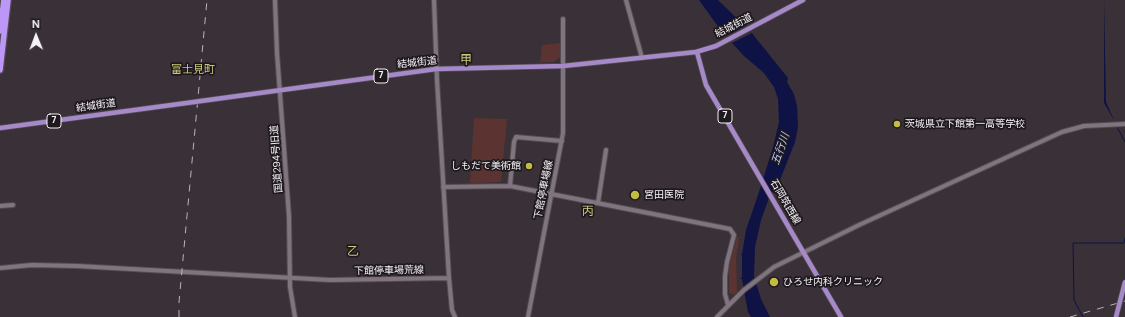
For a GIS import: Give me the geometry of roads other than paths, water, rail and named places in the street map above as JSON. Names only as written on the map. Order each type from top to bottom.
[{"type":"highway","points":[[0,31],[4,0]]},
{"type":"highway","points":[[0,70],[8,0]]},
{"type":"main road","name":"結城街道","points":[[0,128],[436,70],[563,66],[697,52],[725,41],[804,0]]},
{"type":"main road","name":"石岡筑西線","points":[[697,52],[706,85],[841,317]]},
{"type":"main road","points":[[1116,317],[1125,282]]},
{"type":"street","name":"国道294号旧道","points":[[275,0],[289,216],[290,278],[295,317]]},
{"type":"street","points":[[434,0],[436,70],[449,278],[452,310],[455,317]]},
{"type":"street","points":[[626,0],[642,58]]},
{"type":"street","name":"下館停車場線","points":[[528,317],[562,141],[564,116],[563,19]]},
{"type":"street","points":[[717,317],[737,296],[760,277],[804,252],[1046,138],[1084,126],[1125,124]]},
{"type":"street","points":[[510,186],[514,142],[516,138],[562,141]]},
{"type":"street","points":[[598,203],[606,150]]},
{"type":"street","points":[[443,187],[510,186],[731,230],[734,235],[727,262],[725,287],[728,305]]},
{"type":"street","points":[[0,206],[13,205]]},
{"type":"street","name":"下館停車場荒線","points":[[0,268],[32,265],[77,266],[290,278],[360,280],[449,278]]},
{"type":"street","points":[[723,312],[725,317]]},
{"type":"water","name":"五行川","points":[[699,0],[718,0],[751,32],[788,78],[787,82],[794,94],[797,106],[798,127],[795,142],[780,180],[769,198],[761,220],[755,247],[754,276],[761,299],[770,317],[751,317],[748,312],[742,279],[740,279],[742,277],[742,255],[740,255],[742,254],[746,230],[773,147],[779,122],[778,99],[774,87],[764,73],[744,56],[722,32]]},
{"type":"water","points":[[1104,0],[1106,102],[1114,120],[1104,103]]},
{"type":"waterway","points":[[1117,127],[1125,142]]},
{"type":"waterway","points":[[1083,317],[1074,300],[1073,243],[1124,243],[1125,238]]},
{"type":"railway","points":[[179,317],[179,302],[207,0]]},
{"type":"railway","points":[[1070,317],[1125,301]]},
{"type":"place","name":"茨城県立下館第一高等学校","points":[[897,124]]},
{"type":"place","name":"しもだて美術館","points":[[529,166]]},
{"type":"place","name":"宮田医院","points":[[635,195]]},
{"type":"place","name":"ひろせ内科クリニック","points":[[774,282]]},
{"type":"district","name":"甲","points":[[466,61]]},
{"type":"district","name":"富士見町","points":[[193,70]]},
{"type":"district","name":"丙","points":[[588,212]]},
{"type":"district","name":"乙","points":[[353,252]]}]
